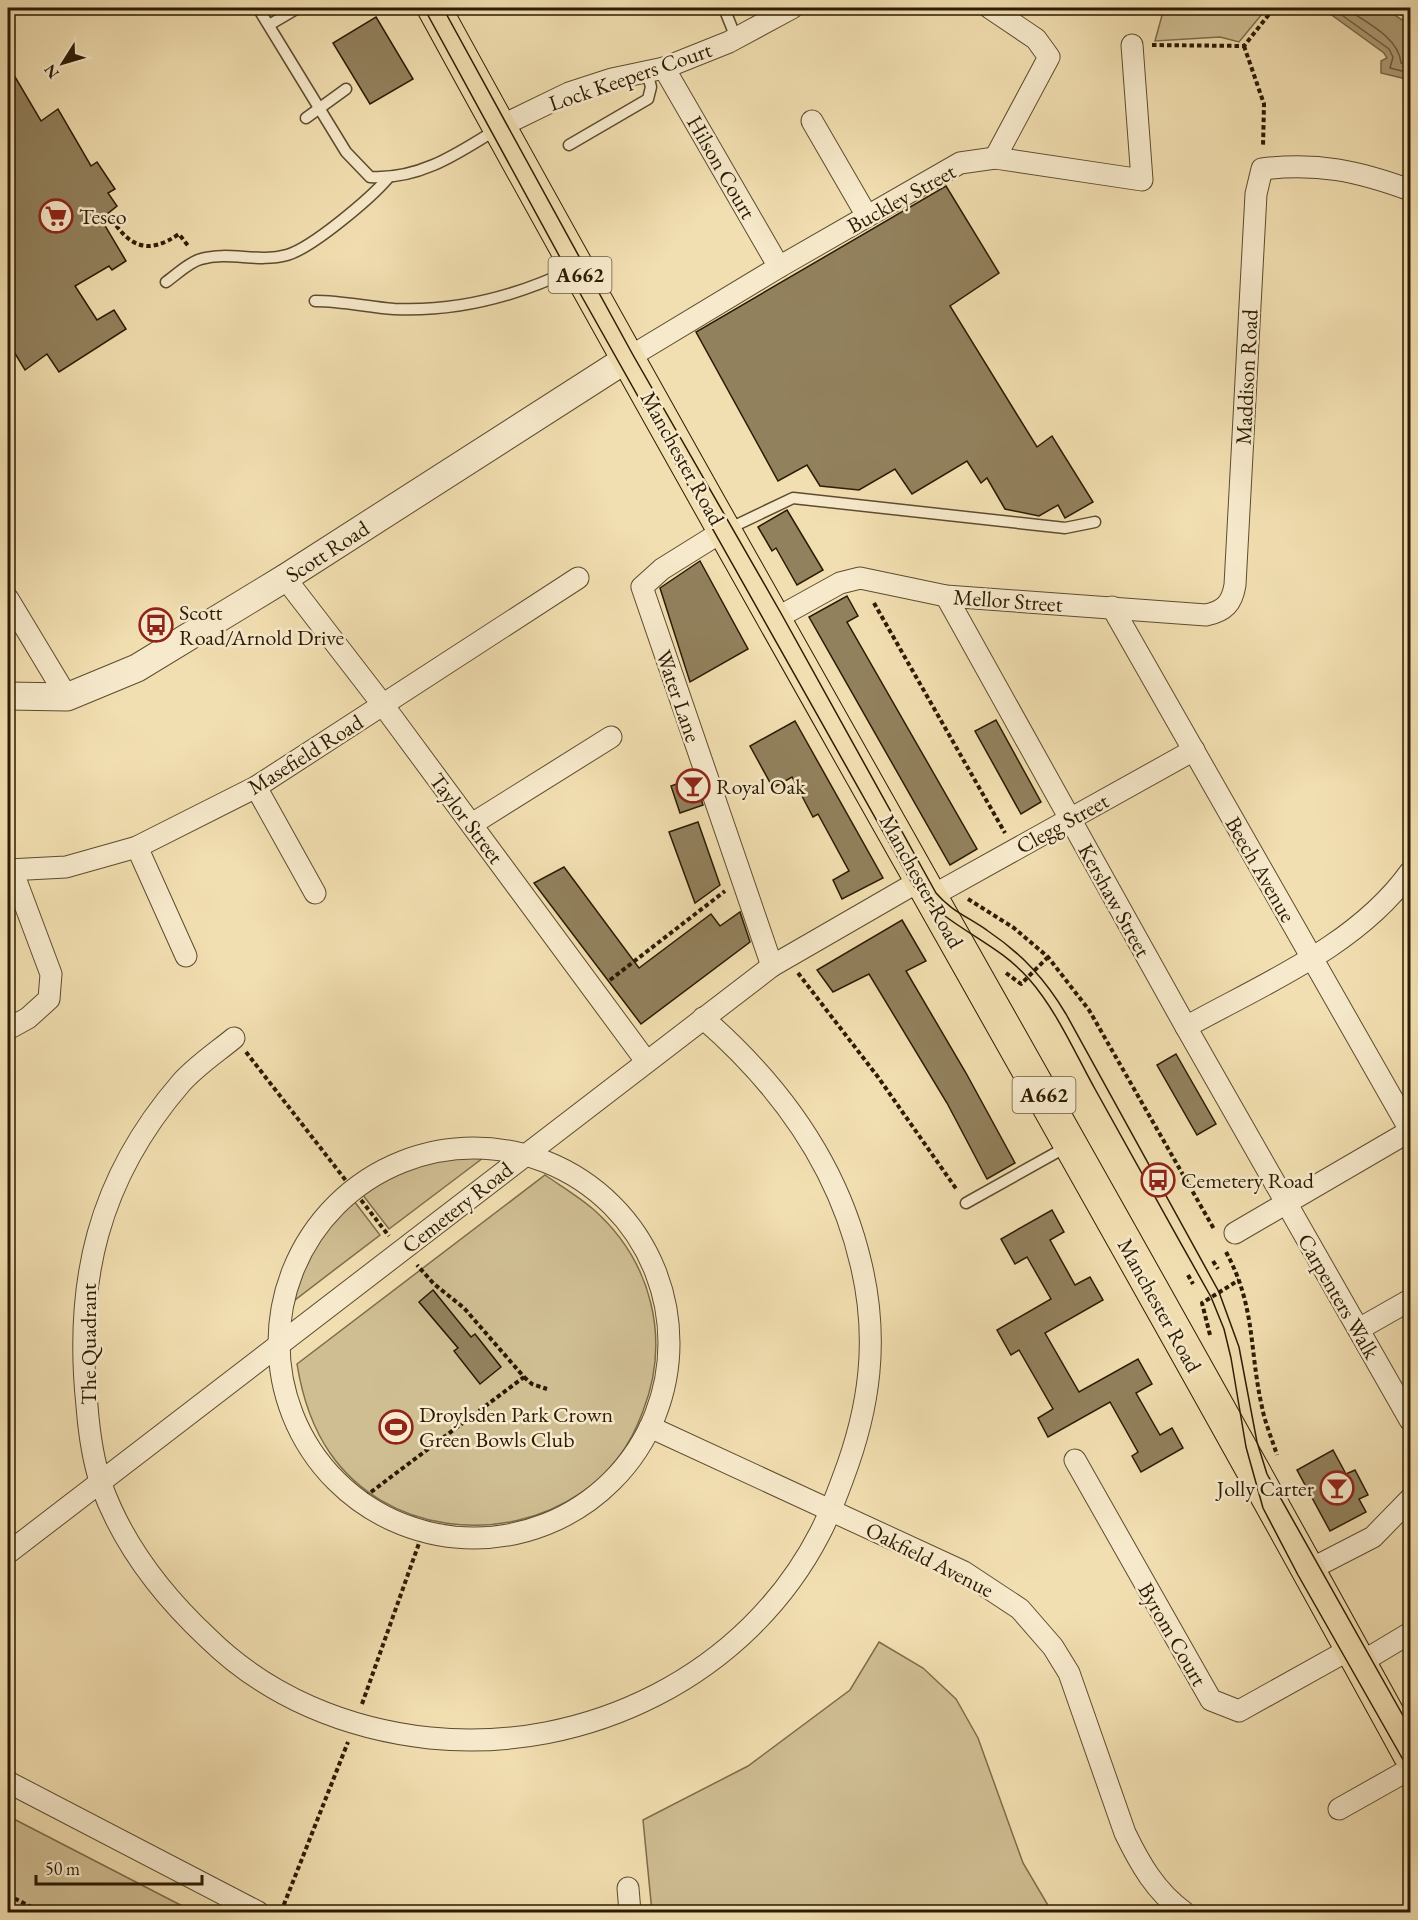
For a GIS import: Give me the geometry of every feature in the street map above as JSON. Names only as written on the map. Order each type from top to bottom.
[{"type":"main road","name":"Manchester Road","points":[[434,8],[723,531],[937,890],[1071,1144],[1410,1755]]},
{"type":"street","name":"Lock Keepers Court","points":[[500,127],[569,93],[612,79],[656,70],[735,38],[792,8]]},
{"type":"street","points":[[990,8],[1035,39],[1049,57],[1040,80],[995,158]]},
{"type":"street","name":"Buckley Street","points":[[628,358],[779,267],[960,163],[995,158],[1142,180],[1132,45]]},
{"type":"street","name":"Hilson Court","points":[[656,70],[779,267]]},
{"type":"street","points":[[812,122],[867,216]]},
{"type":"street","points":[[1262,169],[1300,165],[1322,166],[1352,171],[1410,190]]},
{"type":"street","name":"Maddison Road","points":[[1235,585],[1256,194],[1262,169]]},
{"type":"street","name":"Scott Road","points":[[8,696],[67,697],[137,668],[285,578],[628,358]]},
{"type":"street","name":"Water Lane","points":[[723,531],[663,569],[642,587],[742,878],[779,962]]},
{"type":"street","name":"Taylor Street","points":[[285,578],[472,824],[646,1061]]},
{"type":"street","points":[[775,619],[840,583],[860,578]]},
{"type":"street","name":"Mellor Street","points":[[860,578],[946,596],[1206,615],[1218,613],[1227,607],[1233,599],[1235,585]]},
{"type":"street","name":"Masefield Road","points":[[10,870],[66,867],[137,847],[256,787],[578,579]]},
{"type":"street","name":"Kershaw Street","points":[[946,596],[1286,1203]]},
{"type":"street","points":[[8,599],[67,697]]},
{"type":"street","name":"Beech Avenue","points":[[1112,607],[1410,1131]]},
{"type":"street","points":[[472,824],[611,737]]},
{"type":"street","name":"Clegg Street","points":[[937,890],[1015,850],[1194,750]]},
{"type":"street","points":[[256,787],[315,893]]},
{"type":"street","points":[[137,847],[186,956]]},
{"type":"street","points":[[8,1029],[28,1018],[49,999],[51,974],[10,870]]},
{"type":"street","points":[[1186,1027],[1311,957],[1363,922],[1388,899],[1410,872]]},
{"type":"street","name":"Cemetery Road","points":[[8,1553],[528,1151],[779,962],[937,890]]},
{"type":"street","name":"The Quadrant","points":[[234,1038],[184,1079],[141,1136],[116,1183],[91,1254],[84,1308],[84,1377],[89,1428],[100,1482],[127,1536],[149,1572],[192,1623],[242,1667],[305,1705],[355,1724],[407,1735],[457,1740],[518,1737],[587,1724],[634,1707],[670,1689],[707,1665],[773,1602],[801,1566],[831,1510],[850,1459],[869,1390],[870,1316],[863,1268],[839,1195],[820,1155],[795,1115],[762,1074],[703,1018]]},
{"type":"street","points":[[1226,1240],[1410,1131]]},
{"type":"street","points":[[492,1146],[528,1151],[573,1176],[603,1198],[645,1253],[660,1284],[666,1314],[668,1352],[660,1395],[650,1427],[627,1468],[614,1485],[568,1515],[541,1528],[490,1538],[460,1538],[423,1532],[391,1521],[359,1502],[333,1479],[309,1443],[291,1399],[279,1344],[282,1300],[291,1270],[303,1245],[324,1213],[352,1187],[385,1167],[441,1148],[492,1146]]},
{"type":"street","name":"Carpenters Walk","points":[[1286,1203],[1410,1420]]},
{"type":"street","points":[[1359,1329],[1410,1300]]},
{"type":"street","name":"Oakfield Avenue","points":[[650,1427],[964,1572],[1005,1598],[1037,1627],[1069,1673],[1122,1824],[1136,1856],[1160,1892],[1184,1912]]},
{"type":"street","name":"Byrom Court","points":[[1075,1460],[1211,1700],[1239,1711],[1356,1656]]},
{"type":"street","points":[[1307,1570],[1372,1537],[1410,1499]]},
{"type":"street","points":[[1356,1656],[1410,1633]]},
{"type":"street","points":[[1339,1809],[1410,1769]]},
{"type":"street","points":[[8,1782],[258,1912]]},
{"type":"street","points":[[628,1888],[630,1912]]},
{"type":"lane","points":[[258,8],[346,152],[370,177],[388,178],[411,175],[438,164],[500,127]]},
{"type":"lane","points":[[269,25],[298,8]]},
{"type":"lane","points":[[724,8],[735,38]]},
{"type":"lane","points":[[569,145],[648,99],[656,70]]},
{"type":"lane","points":[[306,118],[346,89]]},
{"type":"lane","points":[[166,282],[198,259],[222,256],[258,259],[288,255],[371,198],[388,178]]},
{"type":"lane","points":[[315,301],[346,301],[393,309],[455,307],[519,293],[576,268]]},
{"type":"lane","points":[[723,531],[793,498],[1065,528],[1095,522]]},
{"type":"lane","points":[[966,1203],[1071,1144]]},
{"type":"path","points":[[1244,46],[1274,8]]},
{"type":"path","points":[[1392,8],[1410,19]]},
{"type":"path","points":[[1132,45],[1244,46]]},
{"type":"path","points":[[1244,46],[1264,104],[1262,169]]},
{"type":"path","points":[[108,213],[128,241],[150,247],[161,246],[179,234],[198,259]]},
{"type":"path","points":[[860,578],[1015,850]]},
{"type":"path","points":[[595,992],[742,878]]},
{"type":"path","points":[[937,890],[1014,928],[1048,957],[1089,1010],[1226,1240],[1246,1297],[1254,1336],[1262,1407],[1279,1460]]},
{"type":"path","points":[[1004,972],[1022,984],[1048,957]]},
{"type":"path","points":[[779,962],[878,1077],[966,1203]]},
{"type":"path","points":[[234,1038],[400,1251],[434,1284],[464,1308],[524,1377],[532,1384],[547,1389]]},
{"type":"path","points":[[1213,1261],[1218,1269]]},
{"type":"path","points":[[1188,1275],[1193,1284]]},
{"type":"path","points":[[1211,1337],[1202,1303],[1239,1280]]},
{"type":"path","points":[[359,1502],[524,1377]]},
{"type":"path","points":[[8,1895],[42,1912]]},
{"type":"shaded area","points":[[1164,8],[1267,8],[1239,42],[1220,37],[1155,41]]},
{"type":"shaded area","points":[[483,1158],[389,1229],[362,1194],[375,1185],[419,1166],[451,1159]]},
{"type":"shaded area","points":[[545,1175],[587,1204],[613,1230],[630,1252],[651,1302],[655,1329],[655,1356],[651,1384],[643,1411],[632,1435],[610,1467],[581,1493],[550,1510],[516,1521],[481,1525],[446,1523],[413,1515],[381,1501],[353,1480],[330,1453],[309,1410],[297,1364]]},
{"type":"shaded area","points":[[354,1201],[380,1235],[291,1303],[301,1274],[323,1235]]},
{"type":"shaded area","points":[[879,1642],[923,1668],[956,1699],[978,1738],[1023,1863],[1052,1912],[652,1912],[643,1820],[748,1766],[850,1690]]},
{"type":"shaded area","points":[[8,1816],[194,1912],[8,1912]]},
{"type":"water","points":[[1322,8],[1384,8],[1410,25],[1410,80],[1381,73],[1381,61],[1387,58],[1384,53]]},
{"type":"building","points":[[376,17],[413,79],[370,104],[333,43]]},
{"type":"building","name":"Tesco","points":[[8,65],[41,121],[58,109],[91,166],[97,162],[115,189],[108,193],[117,206],[101,219],[126,261],[112,270],[109,266],[75,286],[97,320],[114,310],[126,329],[59,372],[47,354],[25,370],[8,342]]},
{"type":"building","points":[[946,186],[999,273],[950,306],[1037,447],[1052,436],[1093,502],[1065,518],[1058,505],[1039,516],[1005,509],[987,478],[981,483],[967,461],[912,494],[895,469],[859,490],[820,486],[807,465],[778,481],[696,332]]},
{"type":"building","points":[[787,510],[823,570],[797,585],[776,548],[772,551],[758,527]]},
{"type":"building","points":[[700,561],[748,649],[690,682],[660,588]]},
{"type":"building","points":[[847,596],[858,616],[847,622],[977,849],[950,865],[809,617]]},
{"type":"building","points":[[996,720],[1041,802],[1021,814],[975,731]]},
{"type":"building","points":[[795,721],[883,878],[842,899],[833,880],[849,871],[818,814],[813,817],[792,777],[773,788],[750,746]]},
{"type":"building","points":[[694,778],[703,805],[680,813],[671,786]]},
{"type":"building","points":[[698,822],[720,885],[695,903],[669,832]]},
{"type":"building","points":[[564,867],[639,968],[711,914],[720,926],[740,912],[750,942],[641,1024],[534,883]]},
{"type":"building","points":[[902,920],[926,961],[906,971],[966,1073],[1015,1163],[987,1179],[947,1103],[869,974],[833,992],[817,970]]},
{"type":"building","points":[[1176,1054],[1216,1124],[1197,1135],[1157,1065]]},
{"type":"building","points":[[1052,1210],[1064,1232],[1050,1240],[1075,1285],[1090,1277],[1103,1300],[1045,1333],[1079,1392],[1138,1359],[1152,1384],[1136,1393],[1160,1435],[1172,1428],[1183,1448],[1141,1472],[1132,1456],[1138,1452],[1110,1402],[1048,1437],[1038,1418],[1053,1409],[1019,1350],[1011,1355],[997,1330],[1051,1299],[1027,1257],[1015,1264],[1001,1239]]},
{"type":"building","points":[[433,1290],[471,1337],[475,1334],[501,1367],[480,1384],[454,1351],[458,1348],[419,1302]]},
{"type":"building","points":[[1333,1450],[1346,1474],[1355,1470],[1368,1495],[1359,1499],[1366,1512],[1330,1531],[1297,1470]]},
{"type":"tram line","points":[[424,8],[568,272],[913,885],[940,912],[1016,966],[1039,991],[1065,1032],[1211,1297],[1224,1329],[1246,1447],[1263,1508],[1298,1575],[1410,1772]]},
{"type":"tram line","points":[[443,8],[633,355],[782,615],[936,893],[948,905],[981,926],[1022,958],[1041,978],[1066,1014],[1219,1292],[1239,1347],[1257,1442],[1267,1474],[1410,1728]]},
{"type":"place","name":"Tesco","points":[[56,216]]},
{"type":"place","name":"Scott Road/Arnold Drive","points":[[156,625]]},
{"type":"place","name":"Royal Oak","points":[[693,786]]},
{"type":"place","name":"Cemetery Road","points":[[1158,1180]]},
{"type":"place","name":"Droylsden Park Crown Green Bowls Club","points":[[396,1427]]},
{"type":"place","name":"Jolly Carter","points":[[1337,1488]]}]
